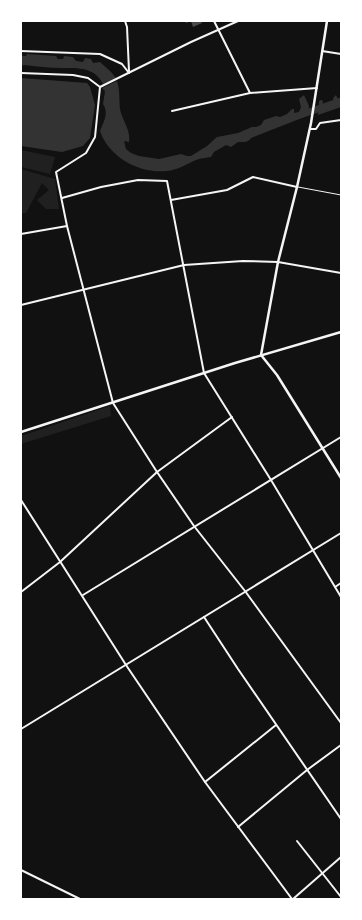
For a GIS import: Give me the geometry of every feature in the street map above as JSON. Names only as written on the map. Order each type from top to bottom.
[{"type":"main road","points":[[327,21],[311,124],[278,262],[262,355],[277,375],[341,478]]},
{"type":"main road","points":[[21,432],[204,373],[341,332]]},
{"type":"street","points":[[125,21],[127,27],[130,73]]},
{"type":"street","points":[[214,21],[250,93]]},
{"type":"street","points":[[100,87],[191,42],[219,31],[238,21]]},
{"type":"street","points":[[21,51],[100,54],[122,64],[130,73]]},
{"type":"street","points":[[322,51],[341,54]]},
{"type":"street","points":[[21,73],[73,74],[88,78],[100,87]]},
{"type":"street","points":[[100,87],[95,137],[86,153],[56,172],[67,226],[113,403],[157,472],[194,526],[245,591],[341,723]]},
{"type":"street","points":[[172,111],[250,93],[317,88]]},
{"type":"street","points":[[310,129],[316,129],[320,123],[341,120]]},
{"type":"street","points":[[171,200],[227,190],[253,177],[297,187]]},
{"type":"street","points":[[62,198],[101,187],[138,180],[167,181],[204,373],[271,480],[341,597]]},
{"type":"street","points":[[21,234],[67,226]]},
{"type":"street","points":[[21,305],[184,265],[243,261],[278,262],[341,273]]},
{"type":"street","points":[[21,592],[60,562],[157,472],[232,417]]},
{"type":"street","points":[[82,595],[341,437]]},
{"type":"street","points":[[21,500],[126,665],[205,782],[292,899],[341,858]]},
{"type":"street","points":[[21,729],[341,533]]},
{"type":"street","points":[[335,587],[341,583]]},
{"type":"street","points":[[204,616],[238,669],[341,819]]},
{"type":"street","points":[[205,782],[276,725]]},
{"type":"street","points":[[238,827],[307,770],[341,745]]},
{"type":"street","points":[[297,841],[341,897]]},
{"type":"street","points":[[21,870],[80,899]]},
{"type":"lane","points":[[297,187],[341,195]]},
{"type":"shaded area","points":[[21,54],[23,56],[26,56],[27,54],[56,56],[58,59],[63,59],[64,56],[73,57],[76,61],[83,62],[85,58],[91,59],[93,63],[100,62],[116,78],[103,84],[100,78],[90,71],[74,68],[21,66]]},
{"type":"shaded area","points":[[21,78],[87,83],[90,87],[95,105],[90,138],[83,146],[62,152],[21,146]]},
{"type":"shaded area","points":[[117,81],[120,109],[129,133],[129,142],[124,141],[126,149],[139,156],[159,159],[181,154],[191,156],[207,146],[217,137],[238,133],[252,127],[256,127],[261,125],[264,120],[276,116],[280,117],[287,114],[292,109],[294,109],[294,113],[299,112],[301,107],[299,99],[304,95],[309,106],[307,116],[251,138],[250,140],[238,142],[231,147],[226,145],[214,152],[211,157],[198,159],[167,171],[146,170],[126,162],[118,156],[110,149],[100,131],[106,114],[103,104],[105,91],[102,88]]},
{"type":"shaded area","points":[[336,95],[339,101],[341,101],[341,107],[318,115],[319,101],[323,101],[322,106],[334,103],[333,98]]},
{"type":"shaded area","points":[[21,150],[55,157],[50,174],[21,167]]},
{"type":"shaded area","points":[[21,169],[55,179],[59,209],[46,209],[37,200],[49,190],[42,183],[26,213],[21,213]]},
{"type":"shaded area","points":[[110,406],[111,416],[21,444],[21,436]]},
{"type":"building","points":[[191,21],[201,21],[202,23],[193,27]]},
{"type":"waterway","points":[[300,115],[341,101]]}]
